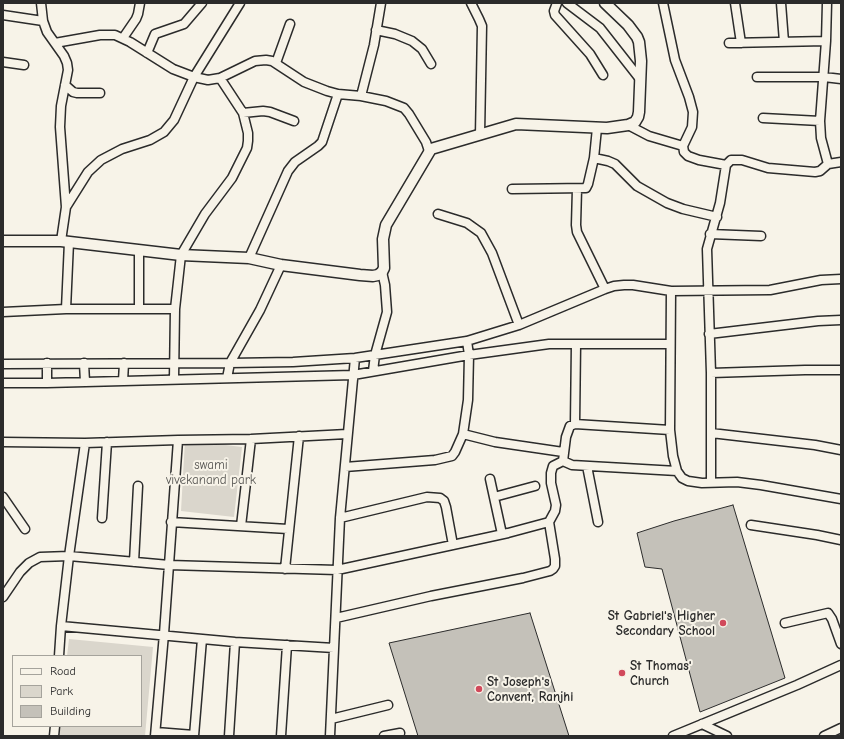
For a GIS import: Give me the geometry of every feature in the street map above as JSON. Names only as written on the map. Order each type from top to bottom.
[{"type":"street","points":[[40,3],[43,21],[47,32],[67,63],[68,70],[61,106],[60,127],[66,207],[66,309]]},
{"type":"street","points":[[123,38],[136,19],[140,3]]},
{"type":"street","points":[[147,53],[155,34],[184,24],[202,3]]},
{"type":"street","points":[[66,207],[88,172],[101,160],[122,149],[150,140],[164,132],[174,120],[194,77],[240,3]]},
{"type":"street","points":[[361,96],[374,45],[381,3]]},
{"type":"street","points":[[470,3],[482,26],[480,135]]},
{"type":"street","points":[[558,3],[554,11],[555,16],[590,54],[603,75]]},
{"type":"street","points":[[567,3],[600,28],[640,78]]},
{"type":"street","points":[[373,371],[375,355],[387,312],[386,285],[382,272],[384,262],[384,231],[391,216],[421,168],[429,151],[435,147],[516,124],[601,128],[628,125],[634,122],[638,117],[641,52],[637,37],[628,25],[605,3]]},
{"type":"street","points":[[663,3],[675,60],[693,112],[692,127],[683,146],[684,152],[704,162],[726,165]]},
{"type":"street","points":[[735,3],[741,43]]},
{"type":"street","points":[[780,3],[784,42]]},
{"type":"street","points":[[826,3],[826,41],[820,120],[821,138],[828,164]]},
{"type":"street","points":[[3,15],[43,21]]},
{"type":"street","points":[[276,63],[290,24]]},
{"type":"street","points":[[376,30],[395,34],[412,41],[422,49],[431,64]]},
{"type":"street","points":[[55,43],[100,34],[115,35],[123,38],[173,69],[194,77],[208,80],[220,78],[255,61],[266,60],[276,63],[308,84],[338,94],[361,96],[386,101],[404,108],[426,142],[429,151]]},
{"type":"street","points":[[730,43],[826,41]]},
{"type":"street","points":[[3,62],[24,65]]},
{"type":"street","points":[[757,77],[824,77],[841,79]]},
{"type":"street","points":[[174,379],[175,309],[180,255],[206,214],[232,178],[247,148],[248,132],[243,113],[220,78]]},
{"type":"street","points":[[65,85],[77,94],[100,93]]},
{"type":"street","points":[[249,258],[291,166],[322,142],[338,94]]},
{"type":"street","points":[[243,113],[257,111],[270,112],[294,121]]},
{"type":"street","points":[[764,118],[820,120]]},
{"type":"street","points":[[628,125],[649,136],[683,146]]},
{"type":"street","points":[[512,189],[586,188],[601,128]]},
{"type":"street","points":[[594,158],[616,164],[638,186],[667,203],[683,209],[717,217]]},
{"type":"street","points":[[711,482],[711,373],[707,249],[710,234],[717,217],[726,165],[731,160],[742,160],[768,168],[815,172],[820,171],[828,164],[841,162]]},
{"type":"street","points":[[577,189],[576,228],[605,289]]},
{"type":"street","points":[[438,214],[467,223],[481,233],[492,253],[519,325]]},
{"type":"street","points":[[710,234],[761,236]]},
{"type":"street","points":[[3,240],[65,242],[180,255],[249,258],[281,265],[360,275],[373,276],[382,272]]},
{"type":"street","points":[[138,250],[139,310]]},
{"type":"street","points":[[227,378],[230,363],[260,310],[281,265]]},
{"type":"street","points":[[3,364],[293,362],[355,358],[467,341],[519,325],[605,289],[624,285],[671,292],[708,292],[770,290],[821,280],[841,279]]},
{"type":"street","points":[[671,292],[670,430],[673,456],[677,471],[682,478],[688,481],[736,482],[761,485],[841,499]]},
{"type":"street","points":[[3,312],[66,309],[175,309]]},
{"type":"street","points":[[709,334],[818,321],[841,320]]},
{"type":"street","points":[[345,467],[435,460],[452,456],[463,434],[468,400],[469,355],[467,341]]},
{"type":"street","points":[[3,382],[47,383],[353,375],[469,355],[549,344],[670,344]]},
{"type":"street","points":[[576,344],[576,424]]},
{"type":"street","points":[[330,736],[340,518],[355,358]]},
{"type":"street","points":[[84,363],[85,382]]},
{"type":"street","points":[[124,363],[124,381]]},
{"type":"street","points":[[46,364],[47,383]]},
{"type":"street","points":[[711,373],[841,370]]},
{"type":"street","points":[[563,461],[563,452],[568,430],[570,426],[576,424],[670,430]]},
{"type":"street","points":[[3,442],[85,443],[251,439],[347,434]]},
{"type":"street","points":[[463,434],[495,442],[563,452]]},
{"type":"street","points":[[711,434],[821,446],[841,450]]},
{"type":"street","points":[[285,569],[288,529],[299,436]]},
{"type":"street","points":[[241,526],[251,439]]},
{"type":"street","points":[[178,440],[156,734],[194,735],[202,639]]},
{"type":"street","points":[[102,518],[107,442]]},
{"type":"street","points":[[59,655],[69,556],[85,443]]},
{"type":"street","points":[[563,461],[572,465],[677,471]]},
{"type":"street","points":[[336,618],[430,596],[523,578],[553,569],[555,566],[555,559],[549,522],[555,511],[556,505],[551,483],[551,473],[553,466],[563,461]]},
{"type":"street","points":[[586,466],[598,522]]},
{"type":"street","points":[[490,479],[502,534]]},
{"type":"street","points":[[134,562],[138,486]]},
{"type":"street","points":[[494,497],[535,486]]},
{"type":"street","points":[[3,497],[25,529]]},
{"type":"street","points":[[340,518],[427,497],[440,498],[444,501],[446,507],[453,545]]},
{"type":"street","points":[[171,522],[288,529]]},
{"type":"street","points":[[3,597],[20,572],[29,563],[40,557],[69,556],[169,565],[337,570],[502,534],[549,522]]},
{"type":"street","points":[[751,524],[841,540]]},
{"type":"street","points":[[785,623],[828,613],[832,619],[841,644]]},
{"type":"street","points":[[61,626],[164,634],[235,642],[334,648]]},
{"type":"street","points":[[229,736],[235,642]]},
{"type":"street","points":[[281,736],[287,645]]},
{"type":"street","points":[[673,736],[841,665]]},
{"type":"street","points":[[331,719],[388,705]]},
{"type":"street","points":[[702,724],[727,736]]},
{"type":"street","points":[[824,736],[841,728]]},
{"type":"street","points":[[384,736],[400,733]]},
{"type":"green space","name":"swami vivekanand park","points":[[185,440],[242,447],[234,517],[181,511]]},
{"type":"green space","points":[[69,639],[153,647],[145,736],[55,736],[57,727],[142,727],[142,655],[67,655]]},
{"type":"building","name":"St Gabriel's Higher Secondary School","points":[[733,505],[785,678],[700,712],[662,569],[645,567],[637,533]]},
{"type":"building","name":"St Joseph's Convent, Ranjhi","points":[[530,613],[569,736],[418,736],[389,643]]},
{"type":"place","name":"St Gabriel's Higher Secondary School","points":[[723,623]]},
{"type":"place","name":"St Thomas' Church","points":[[622,673]]},
{"type":"place","name":"St Joseph's Convent, Ranjhi","points":[[479,689]]}]
